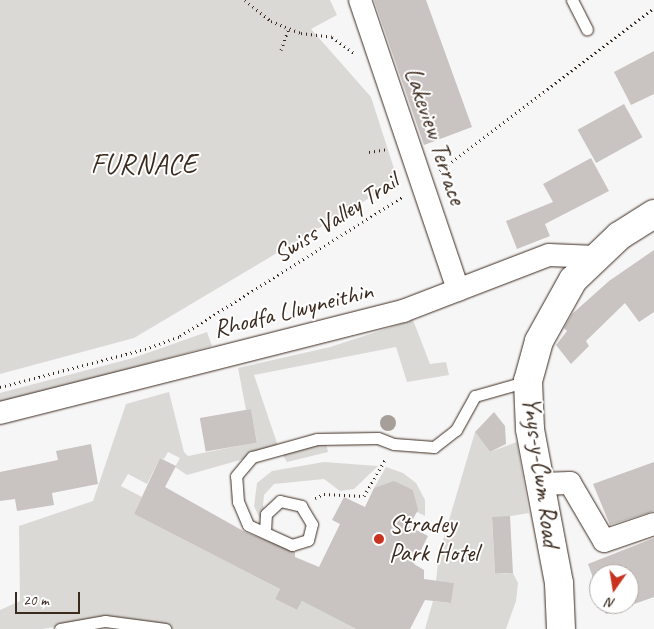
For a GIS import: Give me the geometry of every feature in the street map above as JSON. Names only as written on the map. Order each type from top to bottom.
[{"type":"main road","name":"Ynys-y-Cwm Road","points":[[561,629],[559,583],[530,429],[528,381],[539,341],[557,305],[573,280],[619,236],[654,214]]},
{"type":"street","name":"Lakeview Terrace","points":[[360,0],[362,24],[382,64],[458,290]]},
{"type":"street","name":"Rhodfa Llwyneithin","points":[[0,413],[403,311],[549,255],[596,257]]},
{"type":"street","points":[[539,484],[570,483],[604,541],[654,524]]},
{"type":"lane","points":[[572,0],[587,29]]},
{"type":"lane","points":[[265,532],[266,514],[280,501],[301,506],[312,524],[308,540],[292,545],[248,525],[238,502],[236,476],[252,457],[317,439],[378,438],[394,444],[434,447],[456,430],[475,396],[528,381]]},
{"type":"lane","points":[[60,629],[105,621],[166,629]]},
{"type":"path","points":[[245,0],[271,21],[301,33],[332,37],[355,54],[382,64]]},
{"type":"path","name":"Swiss Valley Trail","points":[[0,387],[145,349],[180,336],[422,184],[654,8]]},
{"type":"path","points":[[282,50],[289,28]]},
{"type":"path","points":[[324,494],[364,496],[394,444]]},
{"type":"shaded area","points":[[0,0],[330,0],[337,15],[311,29],[371,97],[398,181],[134,338],[0,374]]},
{"type":"shaded area","points":[[413,320],[430,364],[446,362],[449,375],[407,382],[396,347],[254,375],[279,449],[187,475],[175,467],[180,458],[168,452],[164,459],[160,458],[147,484],[128,474],[121,486],[142,497],[134,514],[280,589],[275,599],[297,610],[302,601],[356,629],[171,629],[105,619],[42,629],[0,629],[0,610],[20,601],[19,526],[93,501],[126,404],[169,392],[184,452],[188,456],[257,442],[251,409],[246,410],[238,368],[330,347]]},
{"type":"shaded area","points":[[207,332],[212,346],[0,404],[0,393],[133,358]]},
{"type":"shaded area","points":[[475,432],[490,452],[517,442],[529,513],[492,519],[495,574],[513,573],[518,583],[516,601],[506,629],[425,629],[433,601],[451,603],[453,583],[436,581],[439,554]]},
{"type":"shaded area","points":[[325,439],[328,452],[287,462],[279,449]]},
{"type":"shaded area","points":[[324,462],[378,466],[354,489],[340,491],[324,479],[274,484],[264,495],[263,505],[268,521],[262,523],[254,506],[257,483],[272,471]]},
{"type":"shaded area","points":[[386,467],[403,473],[416,483],[425,500],[425,516],[417,512],[413,490],[374,488]]},
{"type":"building","points":[[374,0],[426,0],[472,127],[424,145]]},
{"type":"building","points":[[654,51],[654,94],[631,105],[614,72]]},
{"type":"building","points":[[624,104],[642,137],[596,163],[578,130]]},
{"type":"building","points":[[591,158],[609,191],[545,224],[550,236],[517,249],[506,221],[553,202],[543,184]]},
{"type":"building","points":[[654,250],[654,312],[639,322],[625,303],[586,341],[589,346],[571,364],[556,345],[567,331],[564,328],[572,314],[609,281]]},
{"type":"building","points":[[251,409],[257,442],[206,452],[200,418]]},
{"type":"building","points":[[494,412],[505,426],[506,444],[490,452],[475,432]]},
{"type":"building","points":[[91,444],[98,484],[52,493],[54,505],[17,511],[15,499],[0,501],[0,472],[58,460],[56,451]]},
{"type":"building","name":"Stradey Park Hotel","points":[[160,458],[176,466],[165,487],[245,532],[295,552],[295,557],[319,567],[340,524],[332,520],[344,497],[365,507],[374,488],[394,481],[413,490],[418,510],[409,526],[428,536],[414,564],[424,570],[424,579],[454,583],[451,603],[425,600],[410,629],[356,629],[302,601],[297,610],[275,599],[280,589],[134,514]]},
{"type":"building","points":[[654,462],[654,511],[610,525],[593,484]]},
{"type":"building","points":[[510,516],[513,573],[495,574],[492,517]]},
{"type":"building","points":[[654,538],[654,597],[639,602],[639,564],[589,564],[589,567],[588,564]]},
{"type":"place","name":"Stradey Park Hotel","points":[[379,539]]},
{"type":"district","name":"FURNACE","points":[[144,164]]}]
